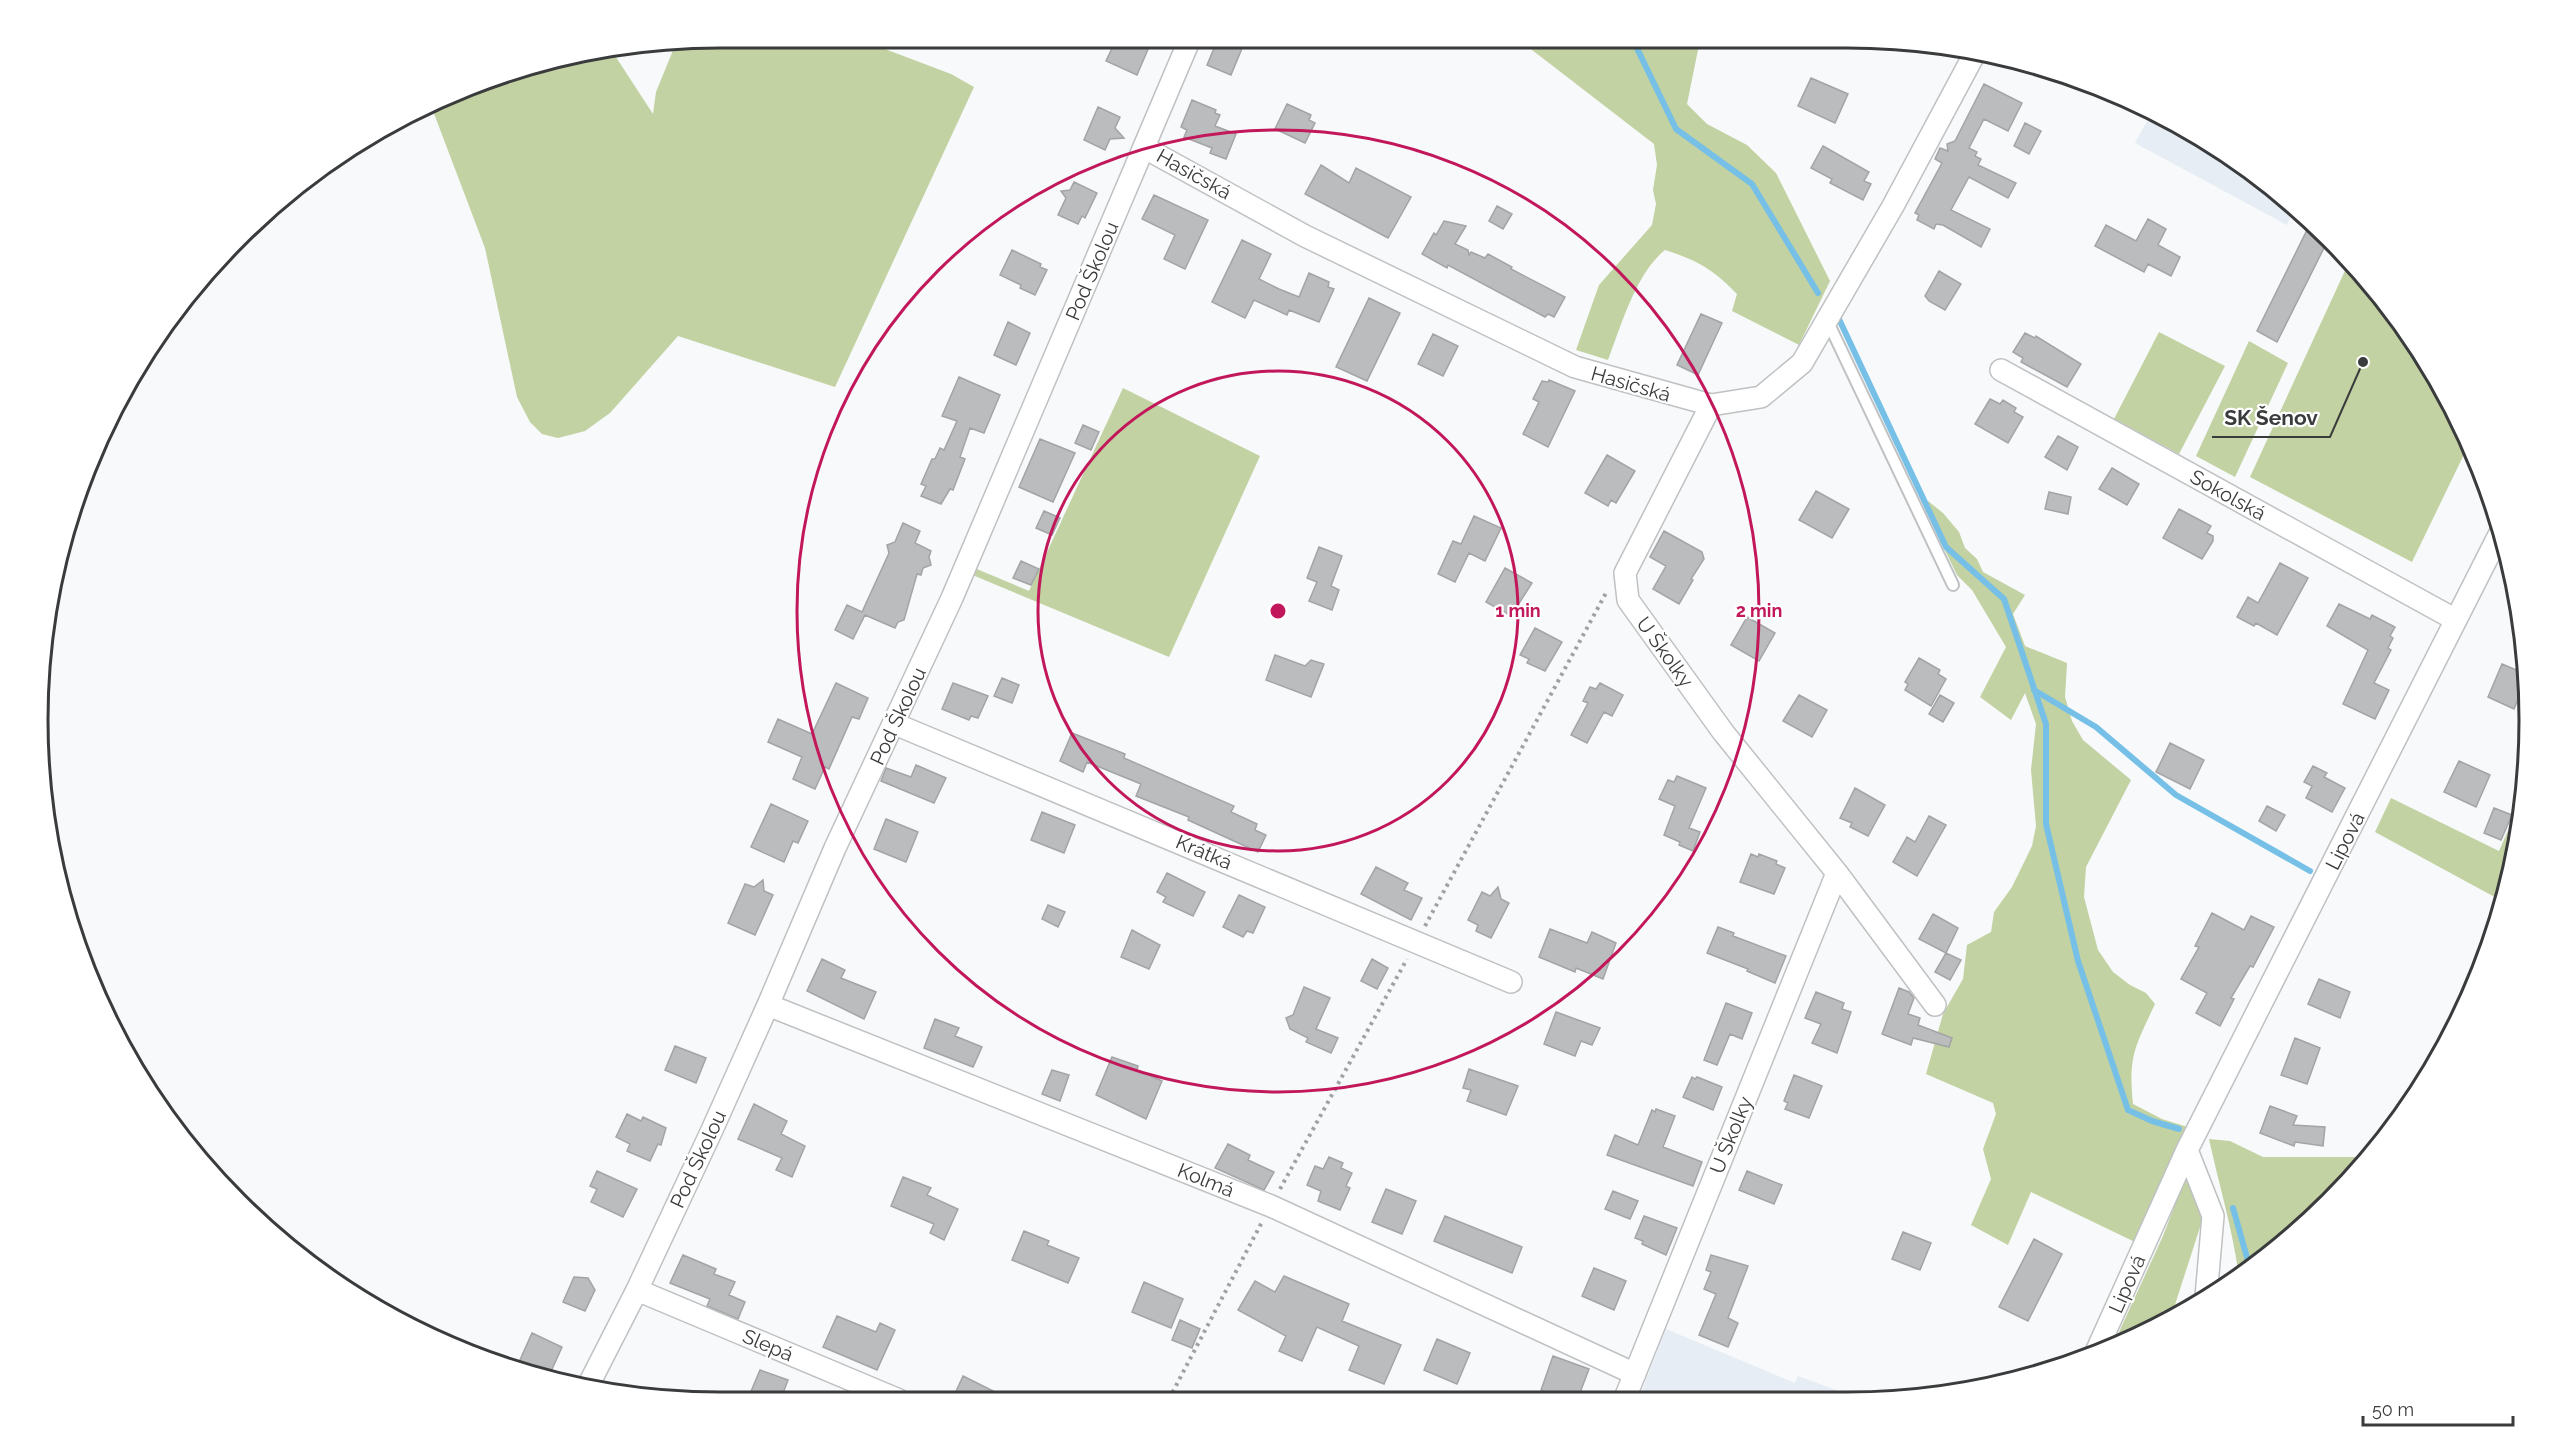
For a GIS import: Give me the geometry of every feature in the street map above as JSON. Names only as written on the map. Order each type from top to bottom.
[{"type":"street","name":"Pod Školou","points":[[591,1379],[637,1290],[768,1005],[835,848],[957,587],[1146,148],[1186,48]]},
{"type":"street","name":"Hasičská","points":[[1146,148],[1305,236],[1575,367],[1711,405],[1761,397],[1802,363],[1893,206],[1971,60]]},
{"type":"street","name":"Sokolská","points":[[2001,370],[2456,620]]},
{"type":"street","points":[[1625,573],[1711,405]]},
{"type":"street","name":"Lipová","points":[[2100,1342],[2187,1150],[2495,543]]},
{"type":"street","name":"U Školky","points":[[1625,573],[1628,600],[1723,732],[1837,873],[1935,1005]]},
{"type":"street","name":"Krátká","points":[[895,723],[1511,982]]},
{"type":"street","name":"U Školky","points":[[1628,1392],[1837,873]]},
{"type":"street","name":"Kolmá","points":[[768,1005],[1271,1206],[1635,1374]]},
{"type":"street","points":[[2187,1150],[2213,1216],[2207,1287]]},
{"type":"street","name":"Slepá","points":[[637,1290],[880,1392]]},
{"type":"lane","points":[[1827,320],[1953,585]]},
{"type":"path","points":[[1173,1392],[1271,1206],[1608,588],[1625,573]]},
{"type":"shaded area","points":[[2148,119],[2183,138],[2220,161],[2290,215],[2287,225],[2135,143]]},
{"type":"shaded area","points":[[1666,1329],[1795,1383],[1798,1376],[1841,1392],[1641,1392]]},
{"type":"green space","points":[[720,48],[882,48],[951,74],[974,87],[835,387],[678,336],[610,413],[585,431],[558,438],[542,434],[530,422],[517,397],[485,248],[434,112],[463,99],[546,71],[616,57],[653,114],[656,92],[673,49]]},
{"type":"green space","points":[[1529,48],[1698,48],[1687,104],[1707,124],[1747,145],[1776,173],[1830,281],[1799,345],[1732,311],[1737,294],[1729,286],[1713,272],[1687,258],[1665,250],[1646,272],[1638,286],[1608,360],[1576,350],[1599,285],[1652,225],[1656,204],[1653,190],[1657,165],[1654,144]]},
{"type":"green space","points":[[2345,270],[2380,311],[2406,347],[2429,384],[2464,454],[2412,562],[2250,477]]},
{"type":"green space","points":[[2159,332],[2225,366],[2179,454],[2114,419]]},
{"type":"green space","points":[[2249,341],[2288,363],[2235,477],[2196,456]]},
{"type":"green space","points":[[1123,388],[1260,456],[1169,657],[970,574],[972,567],[1029,591]]},
{"type":"green space","points":[[1928,501],[1943,513],[1959,532],[1965,548],[1977,559],[1983,572],[2025,595],[2013,614],[2025,646],[2067,663],[2065,697],[2072,721],[2083,740],[2131,780],[2086,867],[2084,897],[2098,950],[2113,972],[2130,985],[2146,993],[2155,1004],[2142,1031],[2132,1063],[2133,1104],[2162,1119],[2194,1129],[2137,1243],[2031,1192],[2008,1245],[1971,1225],[1991,1179],[1983,1149],[1996,1114],[1993,1103],[1926,1074],[1943,1014],[1963,979],[1967,945],[1991,932],[1994,912],[2012,887],[2032,846],[2036,826],[2031,770],[2036,724],[2025,693],[2011,720],[1980,697],[2006,647],[1972,590],[1957,575],[1924,507]]},
{"type":"green space","points":[[2391,798],[2499,851],[2510,826],[2495,897],[2375,832]]},
{"type":"green space","points":[[2209,1139],[2230,1141],[2263,1157],[2357,1157],[2290,1225],[2237,1267],[2230,1225]]},
{"type":"green space","points":[[2188,1171],[2202,1203],[2202,1221],[2174,1307],[2118,1335],[2163,1236]]},
{"type":"building","points":[[1112,48],[1149,48],[1137,75],[1106,61]]},
{"type":"building","points":[[1214,48],[1242,48],[1231,75],[1207,65]]},
{"type":"building","points":[[1811,78],[1848,94],[1835,123],[1798,106]]},
{"type":"building","points":[[1984,84],[2022,103],[2008,131],[1984,119],[1969,148],[1977,152],[1975,156],[1981,159],[1978,165],[2016,183],[2008,198],[1969,177],[1951,210],[1990,229],[1981,247],[1943,225],[1936,224],[1934,229],[1917,220],[1919,215],[1915,213],[1942,163],[1935,159],[1940,148],[1948,151],[1947,144],[1955,141]]},
{"type":"building","points":[[1192,100],[1216,110],[1215,113],[1220,115],[1215,126],[1236,134],[1226,159],[1210,153],[1212,148],[1184,137],[1187,130],[1181,127]]},
{"type":"building","points":[[1287,104],[1311,115],[1309,120],[1315,123],[1305,143],[1275,129]]},
{"type":"building","points":[[1098,107],[1120,117],[1115,128],[1124,138],[1110,139],[1105,150],[1084,140]]},
{"type":"building","points":[[2025,123],[2041,131],[2029,154],[2014,146]]},
{"type":"building","points":[[1823,146],[1869,172],[1864,181],[1871,184],[1863,200],[1830,183],[1832,179],[1811,168]]},
{"type":"building","points":[[1321,165],[1349,183],[1356,168],[1411,197],[1388,238],[1305,194]]},
{"type":"building","points":[[1074,182],[1097,193],[1085,218],[1082,216],[1078,224],[1058,215],[1066,198],[1061,191],[1070,190]]},
{"type":"building","points":[[1154,195],[1208,220],[1185,269],[1164,259],[1175,235],[1142,219]]},
{"type":"building","points":[[1497,206],[1512,214],[1503,229],[1489,221]]},
{"type":"building","points":[[2148,219],[2166,229],[2158,245],[2180,257],[2171,276],[2148,264],[2144,272],[2095,246],[2106,225],[2136,241]]},
{"type":"building","points":[[1444,221],[1466,226],[1455,244],[1468,250],[1469,255],[1471,252],[1485,258],[1488,254],[1512,267],[1511,269],[1565,297],[1554,317],[1548,314],[1545,317],[1448,265],[1447,268],[1422,254]]},
{"type":"building","points":[[2307,231],[2324,247],[2277,342],[2257,331]]},
{"type":"building","points":[[1242,240],[1271,254],[1259,279],[1279,289],[1299,297],[1309,273],[1329,282],[1328,287],[1334,289],[1319,322],[1289,310],[1287,315],[1254,300],[1245,318],[1212,302]]},
{"type":"building","points":[[1012,250],[1041,264],[1040,267],[1047,270],[1035,295],[1000,275]]},
{"type":"building","points":[[1939,271],[1961,284],[1945,310],[1929,301],[1925,296]]},
{"type":"building","points":[[1369,298],[1400,313],[1367,381],[1336,367]]},
{"type":"building","points":[[1701,314],[1722,323],[1698,375],[1677,365]]},
{"type":"building","points":[[1008,322],[1030,333],[1016,365],[994,355]]},
{"type":"building","points":[[2025,333],[2035,338],[2036,336],[2081,364],[2067,387],[2021,362],[2023,358],[2013,352]]},
{"type":"building","points":[[1433,334],[1458,346],[1443,376],[1418,364]]},
{"type":"building","points":[[959,377],[1000,395],[984,433],[970,428],[960,457],[965,459],[953,490],[950,489],[941,504],[921,496],[926,486],[921,484],[932,459],[935,459],[940,448],[944,450],[957,421],[942,416]]},
{"type":"building","points":[[1549,380],[1575,391],[1548,447],[1523,434],[1539,402],[1533,399],[1542,381],[1548,382]]},
{"type":"building","points":[[1990,399],[2000,404],[2003,400],[2016,408],[2014,412],[2023,417],[2008,443],[1975,424]]},
{"type":"building","points":[[1083,425],[1099,432],[1091,450],[1075,443]]},
{"type":"building","points":[[2058,436],[2078,447],[2067,470],[2045,457]]},
{"type":"building","points":[[1040,439],[1075,453],[1053,502],[1019,487]]},
{"type":"building","points":[[1607,455],[1635,471],[1616,503],[1611,500],[1608,506],[1585,493]]},
{"type":"building","points":[[2112,468],[2139,484],[2127,505],[2099,489]]},
{"type":"building","points":[[1816,491],[1849,509],[1832,538],[1799,520]]},
{"type":"building","points":[[2049,492],[2071,497],[2068,514],[2045,509]]},
{"type":"building","points":[[2179,509],[2211,526],[2207,533],[2213,536],[2213,541],[2202,559],[2163,538]]},
{"type":"building","points":[[1044,511],[1060,518],[1052,535],[1036,528]]},
{"type":"building","points":[[1474,516],[1501,528],[1485,561],[1469,553],[1455,582],[1438,574],[1453,541],[1461,544]]},
{"type":"building","points":[[903,523],[920,531],[915,543],[931,551],[929,557],[931,565],[923,568],[921,575],[917,574],[904,620],[898,622],[895,628],[865,615],[853,639],[835,630],[847,605],[862,612],[889,553],[887,545],[895,542]]},
{"type":"building","points":[[1664,531],[1702,552],[1704,559],[1679,604],[1653,589],[1666,566],[1650,557]]},
{"type":"building","points":[[1319,547],[1342,556],[1331,586],[1339,590],[1332,610],[1309,601],[1317,582],[1307,578]]},
{"type":"building","points":[[1021,561],[1039,569],[1031,585],[1013,578]]},
{"type":"building","points":[[2280,563],[2308,578],[2277,635],[2256,623],[2254,626],[2237,617],[2248,597],[2258,603]]},
{"type":"building","points":[[1505,568],[1532,583],[1511,616],[1486,602]]},
{"type":"building","points":[[2339,604],[2370,619],[2372,615],[2395,627],[2390,636],[2393,638],[2388,648],[2391,650],[2374,683],[2389,690],[2375,719],[2343,704],[2368,650],[2327,626]]},
{"type":"building","points":[[1747,617],[1775,633],[1759,661],[1731,645]]},
{"type":"building","points":[[1535,628],[1562,642],[1545,671],[1527,663],[1529,659],[1520,655]]},
{"type":"building","points":[[1275,655],[1305,666],[1311,660],[1324,664],[1311,697],[1266,680]]},
{"type":"building","points":[[1919,658],[1940,670],[1938,674],[1946,679],[1931,706],[1905,690],[1908,684],[1905,682]]},
{"type":"building","points":[[2502,664],[2517,671],[2519,698],[2514,709],[2488,697]]},
{"type":"building","points":[[1002,678],[1019,685],[1012,703],[994,696]]},
{"type":"building","points":[[836,683],[868,698],[859,719],[852,717],[829,769],[825,767],[815,789],[793,779],[802,757],[768,742],[778,719],[812,734]]},
{"type":"building","points":[[953,683],[988,696],[978,718],[971,716],[969,720],[942,709]]},
{"type":"building","points":[[1600,683],[1623,695],[1612,716],[1604,712],[1587,743],[1571,735],[1588,703],[1583,701],[1590,687],[1596,689]]},
{"type":"building","points":[[1799,695],[1827,710],[1812,737],[1783,721]]},
{"type":"building","points":[[1940,695],[1954,703],[1943,722],[1929,714]]},
{"type":"building","points":[[1072,733],[1125,754],[1124,758],[1234,806],[1231,812],[1257,824],[1255,830],[1266,835],[1258,852],[1188,820],[1189,817],[1136,796],[1141,784],[1087,762],[1083,772],[1060,761]]},
{"type":"building","points":[[2170,743],[2204,760],[2190,789],[2156,772]]},
{"type":"building","points":[[2459,761],[2490,775],[2476,807],[2444,792]]},
{"type":"building","points":[[916,765],[946,778],[934,803],[881,781],[886,768],[911,777]]},
{"type":"building","points":[[2313,766],[2327,773],[2324,777],[2345,788],[2332,812],[2306,798],[2312,786],[2304,782]]},
{"type":"building","points":[[1677,776],[1706,788],[1689,828],[1700,832],[1693,851],[1664,835],[1675,806],[1659,799],[1668,780],[1674,782]]},
{"type":"building","points":[[1855,788],[1885,805],[1868,836],[1850,827],[1852,823],[1840,818]]},
{"type":"building","points":[[771,804],[808,821],[798,843],[793,841],[784,862],[751,847]]},
{"type":"building","points":[[2267,806],[2285,815],[2276,831],[2259,821]]},
{"type":"building","points":[[2494,808],[2512,815],[2501,840],[2484,833]]},
{"type":"building","points":[[1042,812],[1075,825],[1064,853],[1031,840]]},
{"type":"building","points":[[1929,816],[1946,825],[1917,876],[1893,862],[1907,837],[1915,842]]},
{"type":"building","points":[[886,819],[918,832],[906,862],[874,849]]},
{"type":"building","points":[[1751,854],[1758,857],[1759,854],[1777,861],[1776,864],[1785,868],[1774,894],[1740,882]]},
{"type":"building","points":[[1376,867],[1408,883],[1404,890],[1422,898],[1411,920],[1361,894]]},
{"type":"building","points":[[1167,873],[1205,892],[1193,916],[1163,902],[1166,897],[1157,892]]},
{"type":"building","points":[[763,880],[764,891],[773,895],[755,935],[728,923],[745,884],[754,887]]},
{"type":"building","points":[[1498,887],[1501,899],[1509,903],[1491,938],[1476,931],[1478,925],[1468,920],[1482,892],[1490,896]]},
{"type":"building","points":[[1239,895],[1265,907],[1253,933],[1247,931],[1243,937],[1223,927]]},
{"type":"building","points":[[1048,905],[1065,912],[1058,927],[1042,919]]},
{"type":"building","points":[[2212,913],[2244,930],[2251,916],[2274,927],[2253,967],[2250,966],[2231,998],[2234,999],[2220,1026],[2196,1013],[2207,993],[2181,979],[2199,947],[2195,946]]},
{"type":"building","points":[[1933,914],[1958,928],[1946,953],[1919,939]]},
{"type":"building","points":[[1718,927],[1734,933],[1733,936],[1786,956],[1775,983],[1747,971],[1748,969],[1707,953]]},
{"type":"building","points":[[1550,929],[1587,943],[1592,932],[1616,943],[1603,979],[1576,968],[1575,972],[1539,957]]},
{"type":"building","points":[[1132,930],[1160,945],[1149,969],[1121,957]]},
{"type":"building","points":[[1946,953],[1961,960],[1950,980],[1935,972]]},
{"type":"building","points":[[822,959],[845,970],[841,978],[876,992],[864,1019],[807,991]]},
{"type":"building","points":[[1372,959],[1388,968],[1377,989],[1361,981]]},
{"type":"building","points":[[2319,979],[2350,992],[2340,1018],[2308,1004]]},
{"type":"building","points":[[1304,987],[1330,998],[1316,1029],[1338,1038],[1331,1053],[1306,1042],[1308,1038],[1290,1029],[1286,1018],[1293,1015]]},
{"type":"building","points":[[1899,988],[1909,992],[1914,998],[1908,1014],[1920,1018],[1918,1025],[1952,1038],[1949,1047],[1913,1038],[1911,1045],[1882,1034]]},
{"type":"building","points":[[1816,992],[1844,1003],[1842,1009],[1851,1012],[1837,1053],[1812,1043],[1821,1024],[1805,1018]]},
{"type":"building","points":[[1726,1003],[1752,1013],[1742,1039],[1730,1034],[1717,1065],[1704,1060]]},
{"type":"building","points":[[1556,1012],[1600,1028],[1592,1045],[1581,1041],[1575,1056],[1544,1044]]},
{"type":"building","points":[[935,1019],[959,1028],[955,1036],[982,1047],[973,1067],[924,1048]]},
{"type":"building","points":[[2295,1038],[2320,1048],[2307,1084],[2281,1075]]},
{"type":"building","points":[[675,1046],[706,1058],[696,1083],[665,1070]]},
{"type":"building","points":[[1112,1057],[1138,1066],[1137,1070],[1162,1081],[1146,1119],[1096,1095]]},
{"type":"building","points":[[1469,1069],[1518,1086],[1506,1115],[1467,1101],[1471,1090],[1463,1088]]},
{"type":"building","points":[[1052,1070],[1069,1075],[1060,1101],[1042,1094]]},
{"type":"building","points":[[1794,1075],[1822,1086],[1809,1118],[1785,1109],[1788,1103],[1784,1101]]},
{"type":"building","points":[[1692,1077],[1722,1087],[1713,1110],[1683,1097]]},
{"type":"building","points":[[754,1104],[787,1121],[781,1134],[805,1146],[792,1177],[776,1170],[782,1158],[738,1139]]},
{"type":"building","points":[[2270,1106],[2297,1116],[2293,1125],[2325,1127],[2323,1146],[2295,1142],[2294,1146],[2260,1133]]},
{"type":"building","points":[[1656,1109],[1675,1116],[1663,1147],[1702,1162],[1693,1186],[1607,1155],[1615,1135],[1638,1145],[1652,1110],[1655,1112]]},
{"type":"building","points":[[627,1114],[641,1121],[643,1117],[666,1128],[661,1145],[658,1144],[650,1161],[627,1151],[630,1144],[616,1137]]},
{"type":"building","points":[[1228,1144],[1250,1155],[1248,1160],[1274,1172],[1264,1190],[1215,1168]]},
{"type":"building","points":[[1329,1157],[1343,1163],[1341,1168],[1352,1173],[1346,1186],[1350,1188],[1340,1210],[1318,1201],[1321,1191],[1307,1185],[1315,1166],[1323,1169]]},
{"type":"building","points":[[597,1171],[637,1189],[623,1217],[591,1202],[597,1189],[590,1186]]},
{"type":"building","points":[[1747,1171],[1782,1185],[1774,1204],[1739,1190]]},
{"type":"building","points":[[903,1177],[931,1188],[927,1195],[958,1209],[944,1240],[930,1233],[934,1224],[891,1206]]},
{"type":"building","points":[[1386,1189],[1416,1201],[1402,1234],[1372,1222]]},
{"type":"building","points":[[1613,1191],[1638,1201],[1630,1219],[1605,1209]]},
{"type":"building","points":[[1445,1216],[1522,1247],[1512,1273],[1434,1241]]},
{"type":"building","points":[[1644,1216],[1677,1228],[1666,1255],[1642,1244],[1643,1241],[1635,1238]]},
{"type":"building","points":[[1024,1231],[1049,1241],[1047,1245],[1079,1258],[1068,1283],[1012,1260]]},
{"type":"building","points":[[1903,1232],[1931,1243],[1920,1270],[1892,1259]]},
{"type":"building","points":[[2034,1239],[2062,1254],[2028,1321],[1999,1307]]},
{"type":"building","points":[[683,1255],[716,1269],[714,1274],[735,1282],[729,1295],[745,1302],[738,1319],[707,1306],[710,1299],[670,1283]]},
{"type":"building","points":[[1711,1255],[1748,1266],[1728,1318],[1738,1323],[1728,1347],[1699,1335],[1716,1294],[1704,1289],[1711,1272],[1706,1270]]},
{"type":"building","points":[[1594,1268],[1626,1281],[1614,1310],[1582,1296]]},
{"type":"building","points":[[1284,1276],[1349,1304],[1342,1321],[1401,1345],[1384,1384],[1349,1370],[1359,1346],[1317,1327],[1302,1361],[1279,1351],[1286,1336],[1238,1310],[1255,1281],[1275,1292]]},
{"type":"building","points":[[574,1277],[588,1278],[595,1290],[585,1311],[563,1302]]},
{"type":"building","points":[[1144,1282],[1183,1299],[1171,1328],[1132,1312]]},
{"type":"building","points":[[837,1316],[876,1332],[880,1323],[895,1330],[877,1370],[823,1347]]},
{"type":"building","points":[[1180,1320],[1200,1329],[1192,1348],[1172,1340]]},
{"type":"building","points":[[532,1333],[562,1347],[552,1370],[520,1361]]},
{"type":"building","points":[[1437,1339],[1470,1353],[1457,1384],[1424,1370]]},
{"type":"building","points":[[1553,1356],[1589,1369],[1580,1392],[1541,1390]]},
{"type":"building","points":[[760,1370],[788,1380],[783,1392],[751,1392]]},
{"type":"building","points":[[963,1376],[995,1392],[956,1392]]},
{"type":"waterway","points":[[1637,48],[1676,129],[1752,184],[1818,293]]},
{"type":"waterway","points":[[1838,317],[1946,547],[2004,599],[2046,724],[2046,824],[2078,961],[2128,1110],[2152,1121],[2179,1129]]},
{"type":"waterway","points":[[2034,690],[2096,727],[2176,795],[2310,871]]},
{"type":"waterway","points":[[2233,1208],[2247,1259]]},
{"type":"place","name":"SK Šenov","points":[[2363,362]]}]
